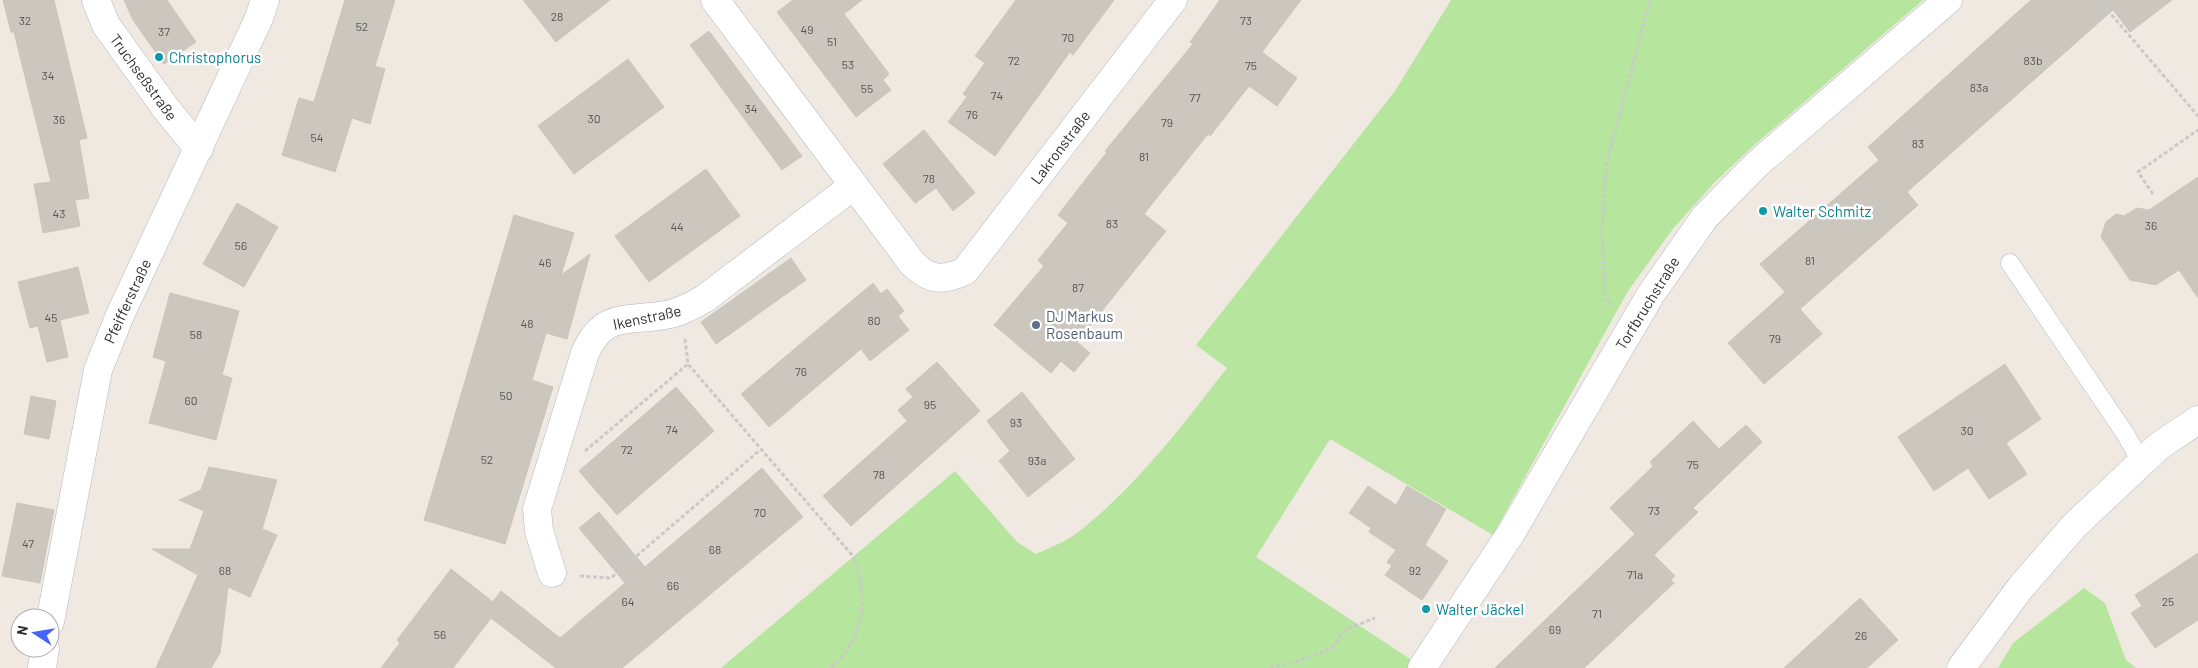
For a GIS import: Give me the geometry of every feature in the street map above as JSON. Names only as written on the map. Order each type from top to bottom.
[{"type":"street","name":"Truchseßstraße","points":[[96,0],[106,25],[167,110],[199,149]]},
{"type":"street","name":"Pfeifferstraße","points":[[53,608],[98,370],[120,315],[259,18],[264,0]]},
{"type":"street","points":[[715,0],[853,186]]},
{"type":"street","name":"Lakronstraße","points":[[853,186],[912,263],[923,274],[938,278],[950,278],[965,271],[1173,0]]},
{"type":"street","name":"Torfbruchstraße","points":[[1422,668],[1511,533],[1634,323],[1680,250],[1706,217],[1757,164],[1948,0]]},
{"type":"street","name":"Ikenstraße","points":[[552,573],[538,531],[537,509],[585,353],[592,336],[613,321],[666,315],[682,311],[704,299],[853,186]]},
{"type":"street","points":[[1961,668],[2021,587],[2074,526],[2160,446],[2198,420]]},
{"type":"lane","points":[[2010,263],[2126,435],[2142,464]]},
{"type":"path","points":[[1634,323],[1605,300],[1602,229],[1606,166],[1650,0]]},
{"type":"path","points":[[2099,0],[2198,116]]},
{"type":"path","points":[[2153,194],[2138,172],[2198,130]]},
{"type":"path","points":[[682,311],[688,364],[760,450],[852,554],[859,568],[862,604],[860,624],[851,646],[830,668]]},
{"type":"path","points":[[550,467],[569,464],[688,364]]},
{"type":"path","points":[[552,573],[611,578],[760,450]]},
{"type":"path","points":[[1270,668],[1332,648],[1345,630],[1375,618]]},
{"type":"green space","points":[[1451,0],[1923,0],[1752,147],[1714,183],[1672,230],[1628,291],[1493,535],[1330,439],[1256,557],[1413,661],[1408,668],[721,668],[955,471],[1017,542],[1036,554],[1057,545],[1077,533],[1099,515],[1139,476],[1227,368],[1196,345],[1395,91]]},
{"type":"green space","points":[[2084,588],[2105,603],[2126,660],[2136,668],[1998,668],[2013,643]]},
{"type":"building","points":[[3,0],[54,0],[87,138],[79,140],[89,198],[75,200],[80,226],[43,233],[34,184],[51,182],[14,32],[11,32]]},
{"type":"building","points":[[124,0],[167,0],[196,42],[164,64],[133,20]]},
{"type":"building","points":[[345,0],[395,0],[375,66],[385,69],[370,124],[352,118],[335,172],[282,155],[299,98],[314,102]]},
{"type":"building","points":[[523,0],[610,0],[556,42]]},
{"type":"building","points":[[793,0],[862,0],[844,14],[889,74],[883,80],[891,90],[856,117],[777,12]]},
{"type":"building","points":[[1016,0],[1114,0],[1073,55],[1070,52],[995,156],[948,122],[967,97],[963,94],[985,63],[975,56]]},
{"type":"building","points":[[1220,0],[1301,0],[1262,52],[1297,78],[1277,106],[1249,86],[1210,136],[1208,134],[1144,214],[1166,231],[1077,342],[1090,353],[1074,372],[1061,361],[1051,373],[994,325],[1044,266],[1038,260],[1068,223],[1058,215],[1107,152],[1105,151],[1193,44],[1190,42]]},
{"type":"building","points":[[2031,0],[2172,0],[2130,32],[2113,10],[1907,192],[1918,205],[1800,309],[1822,334],[1764,384],[1728,343],[1785,292],[1760,264],[1879,160],[1868,147]]},
{"type":"building","points":[[709,31],[802,156],[782,170],[690,45]]},
{"type":"building","points":[[628,59],[664,107],[574,174],[538,126]]},
{"type":"building","points":[[924,130],[975,193],[953,211],[936,188],[915,203],[883,164]]},
{"type":"building","points":[[706,169],[740,216],[649,282],[615,236]]},
{"type":"building","points":[[2198,177],[2198,298],[2179,270],[2156,285],[2130,280],[2101,237],[2106,222],[2116,214],[2124,216],[2137,208],[2149,210]]},
{"type":"building","points":[[237,203],[278,227],[244,287],[203,264]]},
{"type":"building","points":[[514,215],[574,233],[561,275],[590,254],[567,339],[546,333],[532,380],[553,387],[505,544],[424,520]]},
{"type":"building","points":[[791,258],[806,280],[716,344],[701,322]]},
{"type":"building","points":[[78,267],[89,313],[60,320],[68,357],[47,362],[38,326],[30,328],[18,282]]},
{"type":"building","points":[[873,283],[881,294],[887,289],[904,311],[898,316],[909,330],[870,361],[861,349],[769,427],[741,394]]},
{"type":"building","points":[[170,293],[239,311],[222,375],[232,378],[216,440],[149,423],[166,361],[153,357]]},
{"type":"building","points":[[937,362],[980,411],[851,526],[823,496],[907,421],[898,410],[913,397],[906,389]]},
{"type":"building","points":[[2005,364],[2041,419],[2006,443],[2027,474],[1989,499],[1968,468],[1934,491],[1898,437]]},
{"type":"building","points":[[676,387],[714,431],[617,515],[579,471]]},
{"type":"building","points":[[1022,392],[1075,459],[1028,497],[999,461],[1010,451],[987,421]]},
{"type":"building","points":[[31,396],[56,401],[49,439],[24,434]]},
{"type":"building","points":[[1693,421],[1719,449],[1746,425],[1762,442],[1693,508],[1698,512],[1654,555],[1675,576],[1671,580],[1674,583],[1584,668],[1495,668],[1635,534],[1610,508],[1653,466],[1650,462]]},
{"type":"building","points":[[209,467],[277,480],[262,529],[277,535],[250,597],[228,587],[220,653],[211,668],[156,668],[198,575],[152,549],[190,549],[204,511],[179,500],[201,490]]},
{"type":"building","points":[[762,468],[803,517],[622,668],[556,668],[491,618],[453,668],[381,668],[400,643],[397,640],[451,569],[493,602],[501,591],[560,638],[625,583],[579,528],[599,512],[645,567]]},
{"type":"building","points":[[1368,486],[1396,505],[1407,486],[1446,509],[1425,545],[1448,561],[1422,600],[1385,575],[1392,566],[1387,562],[1396,550],[1369,532],[1371,528],[1349,513]]},
{"type":"building","points":[[17,503],[54,510],[40,583],[2,576]]},
{"type":"building","points":[[2198,553],[2198,620],[2155,648],[2131,613],[2142,606],[2135,595]]},
{"type":"building","points":[[1860,598],[1898,640],[1867,668],[1784,668]]},
{"type":"place","name":"Christophorus","points":[[159,57]]},
{"type":"place","name":"Walter Schmitz","points":[[1763,211]]},
{"type":"place","name":"DJ Markus Rosenbaum","points":[[1036,325]]},
{"type":"place","name":"Walter Jäckel","points":[[1426,609]]}]
